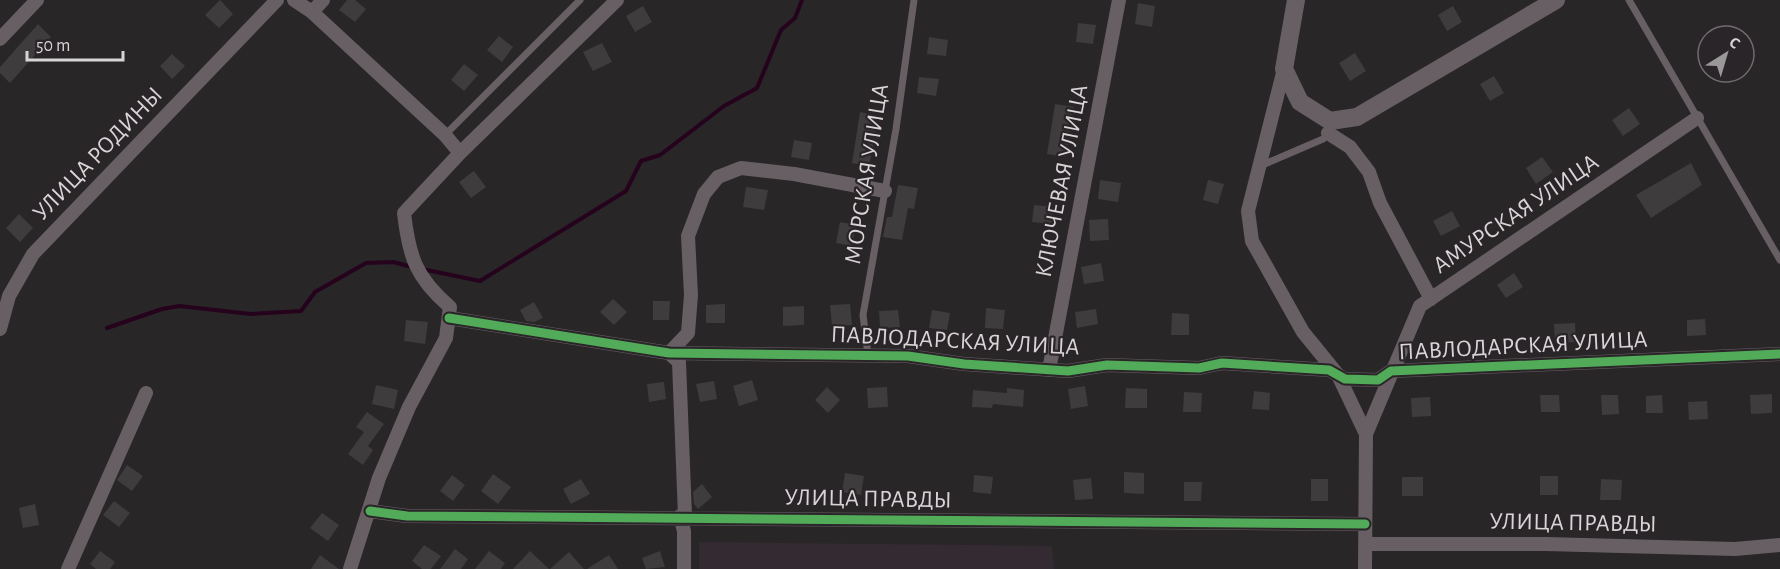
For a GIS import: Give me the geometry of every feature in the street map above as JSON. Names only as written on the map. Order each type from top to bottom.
[{"type":"street","points":[[0,39],[37,0]]},
{"type":"street","name":"УЛИЦА РОДИНЫ","points":[[0,329],[14,288],[33,254],[277,0]]},
{"type":"street","points":[[294,0],[312,12],[445,135],[460,153]]},
{"type":"street","points":[[312,12],[323,0]]},
{"type":"street","points":[[350,569],[379,478],[408,407],[446,338],[450,307],[427,287],[408,247],[404,213],[460,153],[617,0]]},
{"type":"street","name":"КЛЮЧЕВАЯ УЛИЦА","points":[[1049,370],[1119,0]]},
{"type":"street","points":[[1296,0],[1284,69],[1248,211],[1252,241],[1304,332],[1338,375],[1366,434],[1365,569]]},
{"type":"street","points":[[1284,69],[1300,102],[1330,122],[1357,117],[1556,0]]},
{"type":"street","name":"АМУРСКАЯ УЛИЦА","points":[[1366,434],[1420,306],[1696,118]]},
{"type":"street","points":[[1328,134],[1350,147],[1369,172],[1380,203],[1431,299]]},
{"type":"street","points":[[684,569],[679,362],[669,353],[688,333],[691,295],[688,236],[704,194],[718,177],[741,168],[885,191]]},
{"type":"street","name":"ПАВЛОДАРСКАЯ УЛИЦА","points":[[449,318],[669,353],[908,356],[964,364],[1068,371],[1107,365],[1199,368],[1222,363],[1329,370],[1345,379],[1378,380],[1391,371],[1780,354]]},
{"type":"street","points":[[68,569],[146,393]]},
{"type":"street","name":"УЛИЦА ПРАВДЫ","points":[[370,511],[407,516],[682,516],[1365,524]]},
{"type":"street","name":"УЛИЦА ПРАВДЫ","points":[[1365,544],[1546,544],[1735,549],[1780,545]]},
{"type":"lane","points":[[445,135],[580,0]]},
{"type":"lane","name":"МОРСКАЯ УЛИЦА","points":[[868,355],[863,315],[885,191],[914,0]]},
{"type":"lane","points":[[1629,0],[1780,260]]},
{"type":"lane","points":[[1260,166],[1323,139],[1343,119]]},
{"type":"lane","points":[[0,297],[14,288]]},
{"type":"shaded area","points":[[699,542],[1052,546],[1054,569],[699,569]]},
{"type":"building","points":[[220,0],[233,14],[219,28],[205,15]]},
{"type":"building","points":[[347,0],[355,0],[366,9],[355,22],[339,10]]},
{"type":"building","points":[[1138,3],[1155,6],[1152,27],[1135,24]]},
{"type":"building","points":[[643,6],[652,22],[635,32],[626,16]]},
{"type":"building","points":[[1453,6],[1462,22],[1447,31],[1438,15]]},
{"type":"building","points":[[1078,23],[1096,25],[1093,44],[1076,42]]},
{"type":"building","points":[[38,24],[51,37],[10,83],[0,73],[0,67]]},
{"type":"building","points":[[499,36],[513,47],[502,62],[487,50]]},
{"type":"building","points":[[929,37],[948,40],[946,56],[927,54]]},
{"type":"building","points":[[602,43],[612,62],[593,71],[583,52]]},
{"type":"building","points":[[1355,53],[1366,71],[1350,81],[1339,63]]},
{"type":"building","points":[[172,54],[185,66],[172,79],[160,66]]},
{"type":"building","points":[[464,64],[478,75],[464,91],[451,80]]},
{"type":"building","points":[[1494,76],[1504,93],[1490,101],[1480,84]]},
{"type":"building","points":[[919,77],[939,79],[936,96],[917,93]]},
{"type":"building","points":[[1055,104],[1074,107],[1066,157],[1047,154]]},
{"type":"building","points":[[1629,108],[1640,124],[1623,136],[1612,120]]},
{"type":"building","points":[[860,112],[879,116],[869,166],[852,163]]},
{"type":"building","points":[[794,140],[812,143],[809,160],[791,157]]},
{"type":"building","points":[[1542,157],[1553,172],[1536,184],[1526,168]]},
{"type":"building","points":[[1691,163],[1702,185],[1651,218],[1636,195]]},
{"type":"building","points":[[474,171],[486,187],[471,198],[459,182]]},
{"type":"building","points":[[1100,180],[1121,183],[1118,202],[1098,199]]},
{"type":"building","points":[[1208,180],[1224,184],[1218,204],[1203,200]]},
{"type":"building","points":[[898,185],[918,188],[914,209],[908,208],[902,240],[883,237],[887,217],[892,217]]},
{"type":"building","points":[[746,187],[768,190],[764,210],[743,207]]},
{"type":"building","points":[[1034,205],[1054,207],[1052,224],[1032,222]]},
{"type":"building","points":[[1452,211],[1460,226],[1441,236],[1433,221]]},
{"type":"building","points":[[19,214],[33,228],[20,242],[6,228]]},
{"type":"building","points":[[1108,219],[1109,240],[1090,241],[1089,220]]},
{"type":"building","points":[[840,222],[856,225],[852,246],[836,243]]},
{"type":"building","points":[[1101,263],[1104,281],[1084,284],[1081,267]]},
{"type":"building","points":[[1514,273],[1523,287],[1506,298],[1497,285]]},
{"type":"building","points":[[613,299],[627,312],[614,325],[600,312]]},
{"type":"building","points":[[653,301],[670,301],[669,320],[653,320]]},
{"type":"building","points":[[534,302],[543,318],[534,322],[526,321],[520,310]]},
{"type":"building","points":[[725,304],[725,323],[706,323],[706,305]]},
{"type":"building","points":[[850,304],[852,325],[832,326],[830,305]]},
{"type":"building","points":[[804,306],[804,325],[783,326],[783,307]]},
{"type":"building","points":[[986,308],[1005,310],[1003,329],[985,328]]},
{"type":"building","points":[[1096,309],[1098,324],[1077,328],[1075,312]]},
{"type":"building","points":[[898,310],[900,327],[880,328],[879,311]]},
{"type":"building","points":[[932,310],[950,313],[947,330],[929,328]]},
{"type":"building","points":[[1172,313],[1189,314],[1189,335],[1171,335]]},
{"type":"building","points":[[1705,319],[1706,335],[1687,336],[1687,320]]},
{"type":"building","points":[[406,320],[428,322],[425,344],[404,341]]},
{"type":"building","points":[[1575,323],[1576,342],[1555,343],[1554,324]]},
{"type":"building","points":[[752,380],[758,400],[739,406],[733,386]]},
{"type":"building","points":[[714,381],[717,399],[700,402],[696,384]]},
{"type":"building","points":[[664,382],[666,399],[649,402],[647,384]]},
{"type":"building","points":[[376,385],[398,390],[394,409],[372,404]]},
{"type":"building","points":[[1085,386],[1088,406],[1071,409],[1068,389]]},
{"type":"building","points":[[827,387],[840,400],[828,413],[815,400]]},
{"type":"building","points":[[887,387],[888,407],[868,408],[867,388]]},
{"type":"building","points":[[1007,388],[1024,390],[1023,407],[993,404],[992,408],[972,407],[973,390],[1007,393]]},
{"type":"building","points":[[1126,388],[1147,389],[1147,408],[1125,408]]},
{"type":"building","points":[[1254,391],[1270,393],[1269,410],[1252,409]]},
{"type":"building","points":[[1184,392],[1202,393],[1201,412],[1183,412]]},
{"type":"building","points":[[1772,394],[1772,413],[1751,414],[1750,395]]},
{"type":"building","points":[[1540,395],[1559,395],[1560,412],[1541,412]]},
{"type":"building","points":[[1601,395],[1618,395],[1619,414],[1602,415]]},
{"type":"building","points":[[1662,395],[1663,413],[1646,413],[1646,396]]},
{"type":"building","points":[[1430,397],[1431,416],[1412,417],[1411,398]]},
{"type":"building","points":[[1707,401],[1708,419],[1689,420],[1688,402]]},
{"type":"building","points":[[367,412],[384,424],[368,446],[373,450],[363,465],[348,454],[364,432],[356,427]]},
{"type":"building","points":[[127,465],[143,476],[132,491],[117,480]]},
{"type":"building","points":[[1124,472],[1144,473],[1144,494],[1124,493]]},
{"type":"building","points":[[845,473],[864,476],[861,495],[842,492]]},
{"type":"building","points":[[493,474],[511,487],[498,504],[481,491]]},
{"type":"building","points":[[452,475],[465,485],[453,501],[440,491]]},
{"type":"building","points":[[974,475],[993,477],[991,494],[973,492]]},
{"type":"building","points":[[1540,476],[1558,476],[1558,495],[1540,495]]},
{"type":"building","points":[[1402,477],[1423,477],[1423,496],[1402,496]]},
{"type":"building","points":[[1091,478],[1093,499],[1075,500],[1073,480]]},
{"type":"building","points":[[581,479],[590,494],[571,504],[563,489]]},
{"type":"building","points":[[1311,479],[1328,479],[1328,501],[1311,501]]},
{"type":"building","points":[[1601,479],[1622,480],[1621,500],[1600,500]]},
{"type":"building","points":[[1184,482],[1202,482],[1201,501],[1184,501]]},
{"type":"building","points":[[702,484],[712,497],[698,509],[694,504],[693,492]]},
{"type":"building","points":[[114,501],[130,513],[119,527],[103,515]]},
{"type":"building","points":[[35,504],[39,525],[23,528],[19,508]]},
{"type":"building","points":[[322,513],[339,525],[328,541],[310,528]]},
{"type":"building","points":[[424,545],[441,556],[431,569],[422,569],[412,561]]},
{"type":"building","points":[[455,549],[468,559],[461,569],[440,569]]},
{"type":"building","points":[[100,551],[115,562],[110,569],[96,569],[90,564]]},
{"type":"building","points":[[489,551],[505,563],[501,569],[475,569]]},
{"type":"building","points":[[530,551],[549,569],[513,569]]},
{"type":"building","points":[[660,551],[665,567],[646,569],[642,558]]},
{"type":"building","points":[[569,552],[584,569],[550,569]]},
{"type":"building","points":[[320,555],[339,569],[311,569]]},
{"type":"building","points":[[609,555],[618,569],[587,569]]},
{"type":"waterway","points":[[422,269],[480,281],[626,191],[641,161],[660,155],[724,106],[757,88],[781,30],[795,18],[802,0]]},
{"type":"waterway","points":[[107,328],[162,309],[179,306],[251,314],[301,311],[315,292],[366,263],[393,262],[412,267]]},
{"type":"cycle path","points":[[449,318],[669,353],[908,356],[964,364],[1068,371],[1107,365],[1199,368],[1222,363],[1329,370],[1345,379],[1378,380],[1391,371],[1780,354]]},
{"type":"cycle path","points":[[370,511],[407,516],[1365,524]]}]
